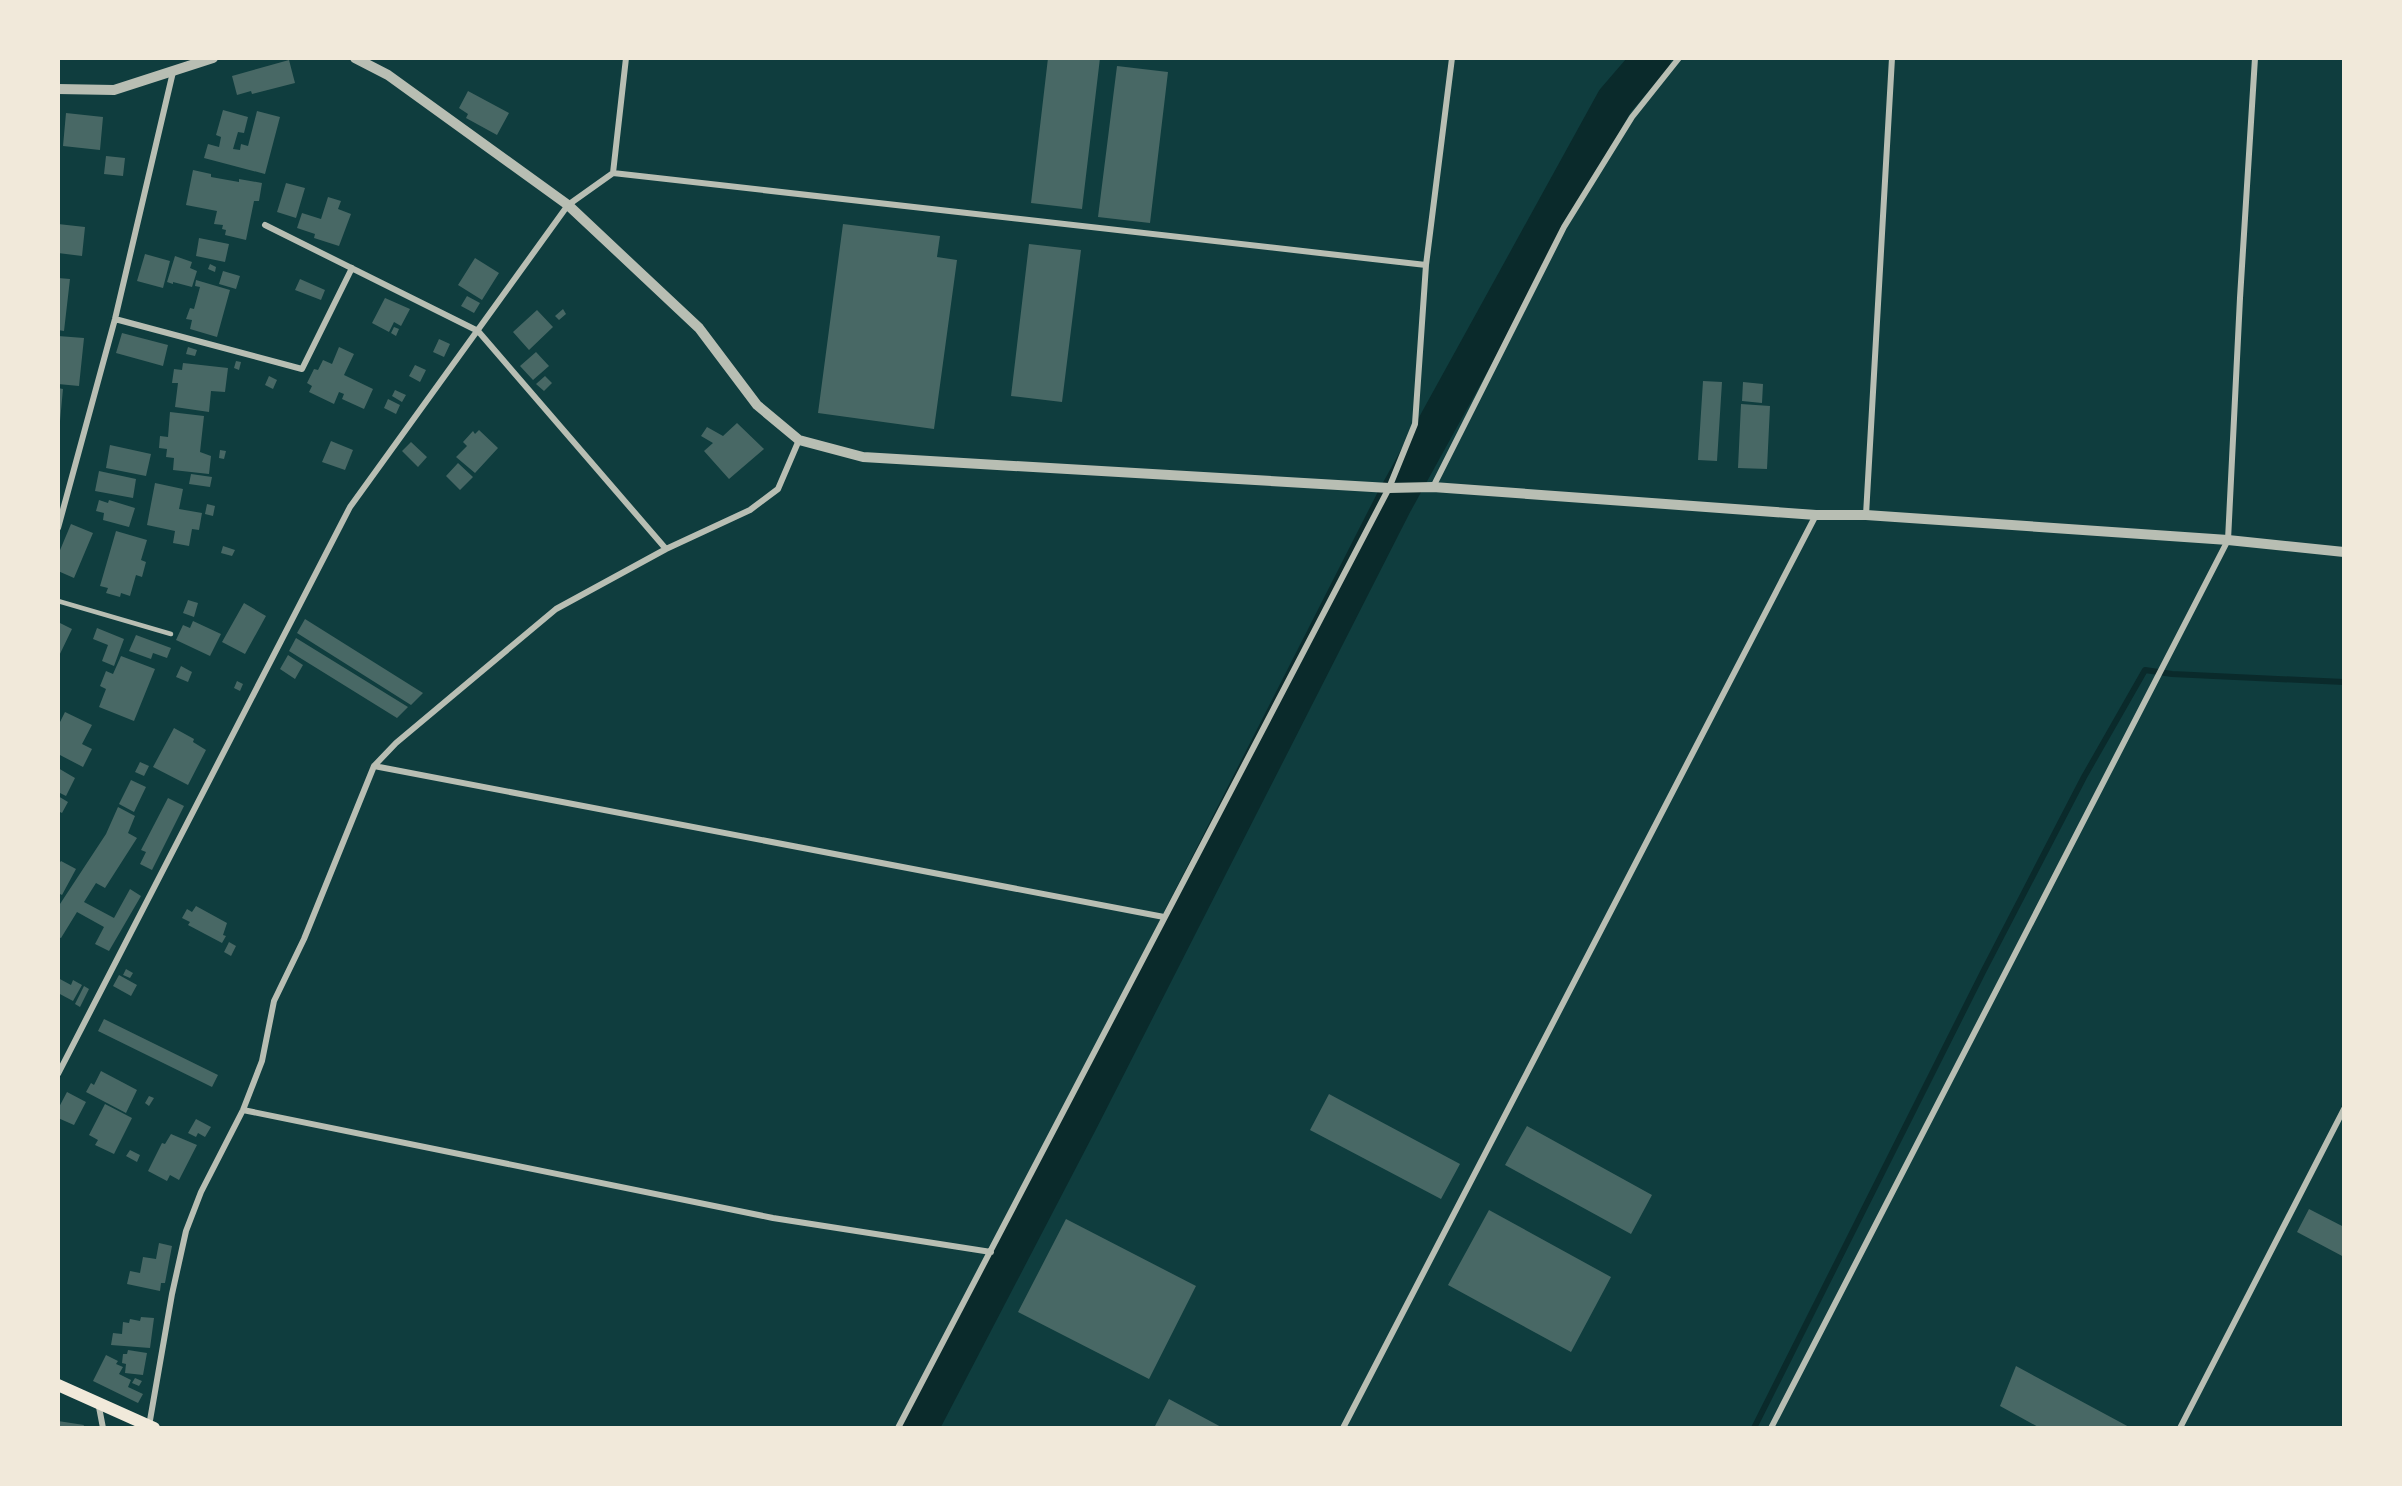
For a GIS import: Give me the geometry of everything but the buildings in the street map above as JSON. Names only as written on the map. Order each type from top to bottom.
[{"type":"main road","points":[[58,1385],[152,1427]]},
{"type":"street","points":[[58,89],[114,90],[213,58]]},
{"type":"street","points":[[355,58],[388,75],[568,205],[699,327],[758,405],[799,440],[863,457],[1389,488],[1433,487],[1816,515],[1866,515],[2228,540],[2343,552]]},
{"type":"street","points":[[613,173],[626,58]]},
{"type":"street","points":[[898,1428],[1389,488],[1415,424],[1426,265],[1452,58]]},
{"type":"street","points":[[1433,487],[1564,227],[1632,117],[1679,58]]},
{"type":"street","points":[[1866,515],[1892,58]]},
{"type":"street","points":[[1772,1427],[2228,540],[2255,58]]},
{"type":"street","points":[[58,528],[115,319],[173,72]]},
{"type":"street","points":[[58,1074],[350,507],[568,205],[613,173],[1426,265]]},
{"type":"street","points":[[264,225],[478,331],[666,549]]},
{"type":"street","points":[[115,319],[302,369],[352,268]]},
{"type":"street","points":[[152,1427],[172,1294],[186,1231],[201,1192],[243,1110],[262,1061],[274,1001],[304,939],[374,766],[396,743],[556,609],[666,549],[750,510],[778,489],[799,440]]},
{"type":"street","points":[[1343,1428],[1816,515]]},
{"type":"street","points":[[374,766],[1164,917]]},
{"type":"street","points":[[2180,1428],[2343,1109]]},
{"type":"street","points":[[243,1110],[773,1218],[991,1252]]},
{"type":"street","points":[[98,1401],[103,1428]]},
{"type":"lane","points":[[58,601],[171,634]]},
{"type":"waterway","points":[[919,1428],[1080,1119],[1394,502],[1615,101],[1652,58]]},
{"type":"waterway","points":[[1754,1428],[1983,972],[2084,777],[2145,670],[2172,674],[2344,682]]}]
